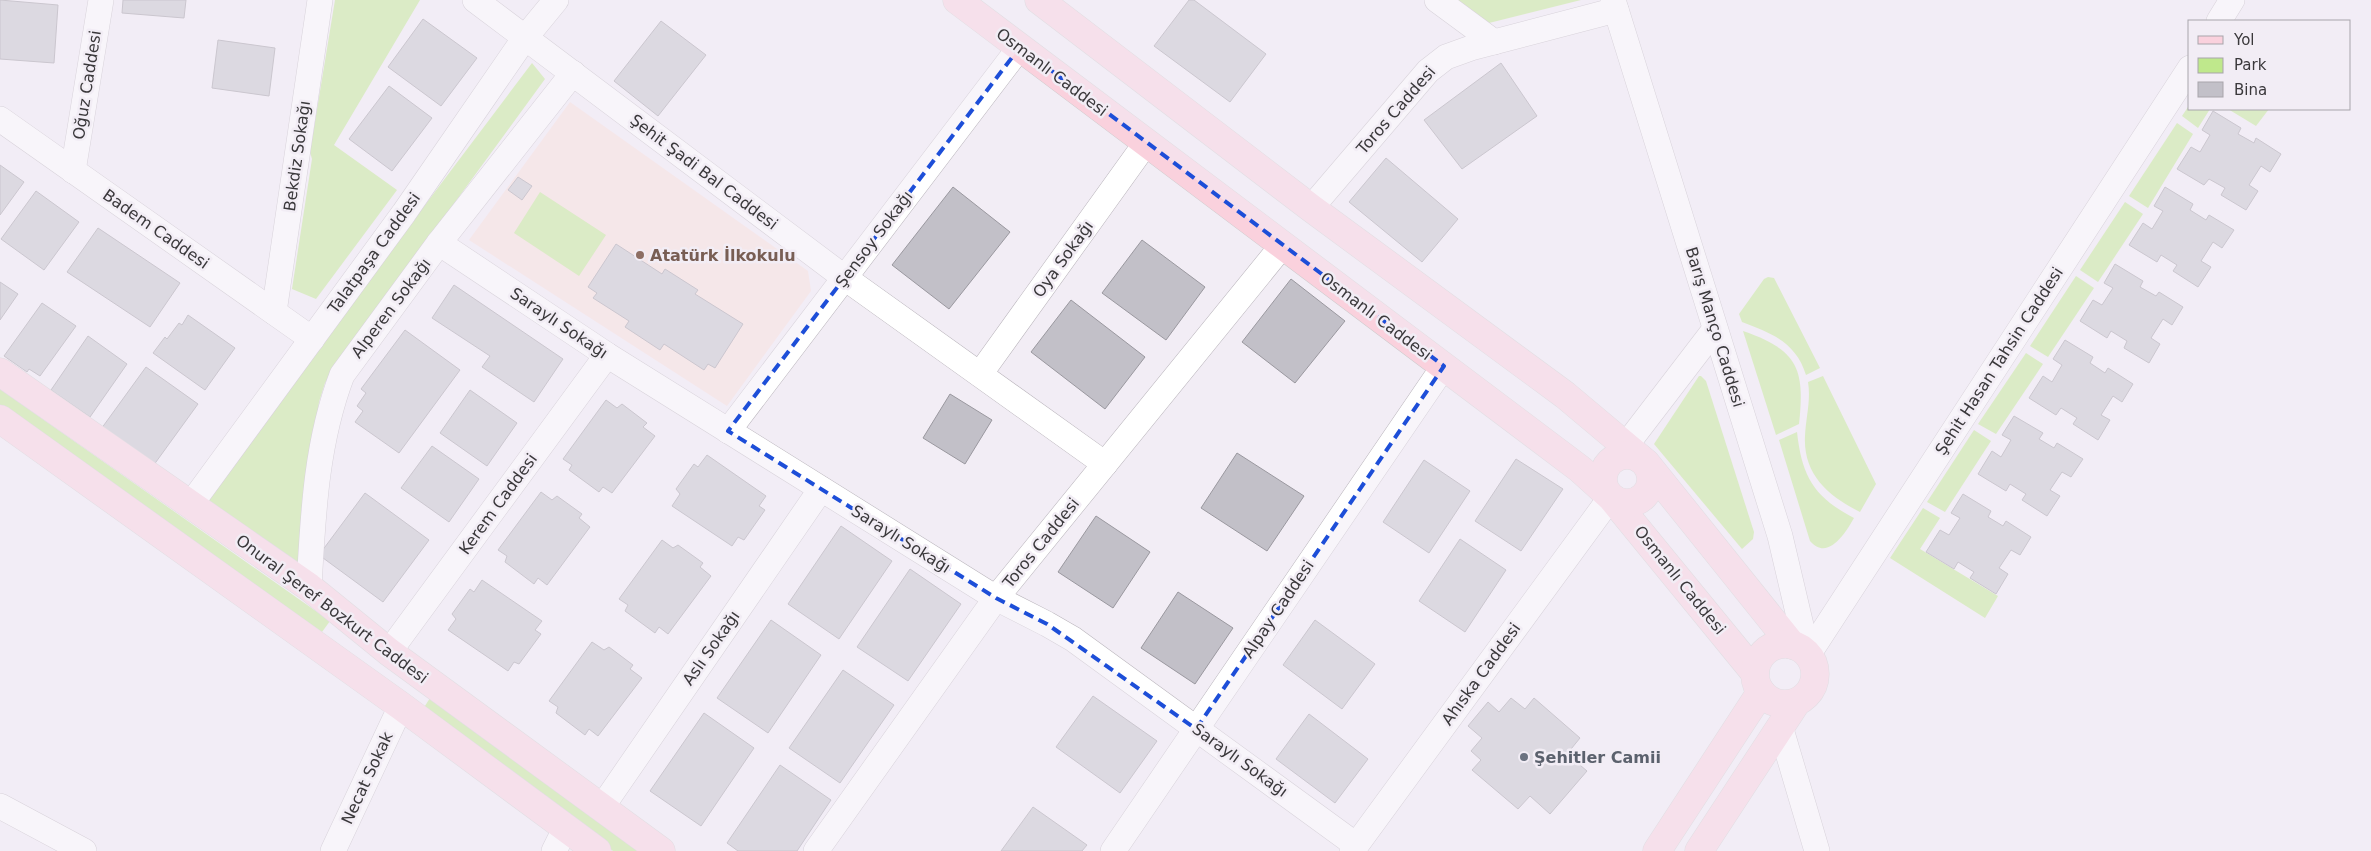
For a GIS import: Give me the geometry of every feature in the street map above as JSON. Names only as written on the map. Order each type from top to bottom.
[{"type":"main road","name":"Osmanlı Caddesi","points":[[957,0],[1282,246],[1557,450],[1611,497],[1758,682]]},
{"type":"main road","points":[[1038,0],[1311,208],[1565,395],[1629,455],[1652,478],[1650,486],[1641,498],[1626,503],[1611,497],[1606,490],[1603,475],[1606,468],[1629,455]]},
{"type":"main road","name":"Onural Şeref Bozkurt Caddesi","points":[[0,372],[309,587],[389,652],[661,851]]},
{"type":"main road","points":[[0,419],[400,706],[560,839],[597,851]]},
{"type":"main road","points":[[1629,455],[1813,663],[1814,682],[1810,691],[1796,703],[1780,726],[1699,851]]},
{"type":"main road","points":[[1796,703],[1776,703],[1768,699],[1758,682],[1758,662],[1764,654],[1781,645],[1800,650]]},
{"type":"main road","points":[[1657,851],[1758,682]]},
{"type":"street","name":"Oğuz Caddesi","points":[[73,171],[101,0]]},
{"type":"street","name":"Bekdiz Sokağı","points":[[274,312],[320,0]]},
{"type":"street","name":"Şehit Şadi Bal Caddesi","points":[[475,0],[524,39],[573,73],[845,278],[1105,464]]},
{"type":"street","name":"Talatpaşa Caddesi","points":[[191,504],[404,213],[524,39],[556,0]]},
{"type":"street","points":[[1437,0],[1494,42]]},
{"type":"street","points":[[2220,20],[2232,0]]},
{"type":"street","name":"Toros Caddesi","points":[[1311,208],[1428,71],[1446,57],[1615,5]]},
{"type":"street","name":"Barış Manço Caddesi","points":[[1615,5],[1780,536],[1800,650]]},
{"type":"street","name":"Şensoy Sokağı","points":[[728,431],[1020,48]]},
{"type":"street","name":"Şehit Hasan Tahsin Caddesi","points":[[1800,650],[2188,71]]},
{"type":"street","name":"Alperen Sokağı","points":[[309,587],[316,476],[334,395],[342,375],[359,349],[439,243],[573,73]]},
{"type":"street","name":"Badem Caddesi","points":[[0,119],[312,339]]},
{"type":"street","name":"Oya Sokağı","points":[[980,374],[1146,143]]},
{"type":"street","name":"Saraylı Sokağı","points":[[439,243],[607,355],[728,431],[996,598],[1073,639],[1354,848]]},
{"type":"street","name":"Toros Caddesi","points":[[816,851],[996,598],[1282,246]]},
{"type":"street","points":[[1629,455],[1716,329]]},
{"type":"street","name":"Kerem Caddesi","points":[[389,652],[607,355]]},
{"type":"street","name":"Alpay Caddesi","points":[[1112,851],[1444,366]]},
{"type":"street","name":"Aslı Sokağı","points":[[602,807],[821,489]]},
{"type":"street","name":"Ahıska Caddesi","points":[[1354,848],[1611,497]]},
{"type":"street","name":"Necat Sokak","points":[[333,851],[400,706]]},
{"type":"street","points":[[1780,726],[1817,851]]},
{"type":"street","points":[[0,806],[81,850]]},
{"type":"highlighted area","points":[[1020,47],[1444,366],[1196,729],[1047,624],[996,598],[728,431]]},
{"type":"shaded area","name":"Atatürk İlkokulu","points":[[570,102],[808,271],[811,291],[727,406],[469,240]]},
{"type":"green space","points":[[335,0],[420,0],[334,145],[397,190],[316,299],[292,289],[312,159],[310,152]]},
{"type":"green space","points":[[1455,0],[1581,0],[1485,24]]},
{"type":"green space","points":[[532,63],[545,79],[336,365],[325,383],[319,402],[297,567],[204,506],[281,396]]},
{"type":"green space","points":[[2188,107],[2188,110],[2209,110],[2198,128],[2182,116]]},
{"type":"green space","points":[[2230,110],[2268,110],[2256,126]]},
{"type":"green space","points":[[2177,123],[2193,134],[2148,208],[2129,196]]},
{"type":"green space","points":[[540,192],[606,235],[579,276],[514,233]]},
{"type":"green space","points":[[2125,202],[2143,214],[2098,282],[2080,270]]},
{"type":"green space","points":[[2076,276],[2094,288],[2048,357],[2030,346]]},
{"type":"green space","points":[[1768,277],[1774,278],[1820,368],[1806,375],[1796,354],[1781,340],[1763,330],[1742,322],[1739,314],[1764,279]]},
{"type":"green space","points":[[1743,331],[1776,346],[1786,354],[1794,364],[1798,375],[1801,389],[1799,424],[1776,435]]},
{"type":"green space","points":[[2026,353],[2043,364],[1996,434],[1978,424]]},
{"type":"green space","points":[[1699,376],[1706,381],[1754,532],[1753,539],[1742,549],[1654,444]]},
{"type":"green space","points":[[1823,376],[1876,484],[1860,512],[1848,506],[1828,491],[1813,473],[1808,462],[1805,450],[1805,436],[1809,402],[1808,382]]},
{"type":"green space","points":[[0,389],[330,621],[322,632],[0,406]]},
{"type":"green space","points":[[1974,430],[1991,441],[1945,512],[1927,502]]},
{"type":"green space","points":[[1797,432],[1802,461],[1812,484],[1829,502],[1854,518],[1841,537],[1830,547],[1817,547],[1810,541],[1779,440]]},
{"type":"green space","points":[[1923,508],[1940,518],[1920,549],[1998,596],[1985,618],[1890,558]]},
{"type":"green space","points":[[430,698],[638,851],[613,851],[423,709]]},
{"type":"building","points":[[0,0],[58,5],[54,63],[0,59]]},
{"type":"building","points":[[123,0],[186,0],[184,18],[122,13]]},
{"type":"building","points":[[1189,0],[1194,0],[1266,54],[1230,102],[1154,46]]},
{"type":"building","points":[[423,19],[477,58],[441,106],[388,67]]},
{"type":"building","points":[[661,21],[706,55],[658,116],[614,81]]},
{"type":"building","points":[[218,40],[275,48],[269,96],[212,88]]},
{"type":"building","points":[[1501,63],[1537,116],[1462,169],[1424,120]]},
{"type":"building","points":[[389,86],[432,118],[392,171],[349,139]]},
{"type":"building","points":[[2213,111],[2241,128],[2238,134],[2254,143],[2256,138],[2281,154],[2270,172],[2261,166],[2249,185],[2258,191],[2246,210],[2221,195],[2225,188],[2209,179],[2204,185],[2177,169],[2191,147],[2200,152],[2210,135],[2202,130]]},
{"type":"building","points":[[1386,158],[1458,219],[1422,262],[1349,202]]},
{"type":"building","points":[[0,165],[24,182],[0,215]]},
{"type":"building","points":[[518,177],[532,186],[522,200],[508,190]]},
{"type":"building","points":[[953,187],[1010,232],[949,309],[892,265]]},
{"type":"building","points":[[2165,187],[2193,204],[2190,210],[2206,220],[2209,215],[2234,230],[2222,248],[2213,242],[2201,261],[2211,267],[2198,287],[2173,271],[2177,265],[2161,255],[2157,262],[2129,245],[2143,223],[2152,229],[2163,211],[2154,206]]},
{"type":"building","points":[[36,191],[79,222],[44,270],[1,239]]},
{"type":"building","points":[[98,228],[180,283],[150,327],[67,272]]},
{"type":"building","points":[[1142,240],[1205,287],[1166,340],[1102,293]]},
{"type":"building","points":[[616,244],[662,274],[665,269],[698,290],[695,294],[743,324],[715,368],[708,364],[704,370],[664,344],[660,350],[625,327],[629,321],[593,298],[597,293],[588,287]]},
{"type":"building","points":[[2115,264],[2143,281],[2140,287],[2156,296],[2159,292],[2183,307],[2172,325],[2163,319],[2151,338],[2160,344],[2149,363],[2124,348],[2127,341],[2111,331],[2107,338],[2080,321],[2093,300],[2102,305],[2113,288],[2104,283]]},
{"type":"building","points":[[1291,279],[1345,321],[1295,383],[1242,342]]},
{"type":"building","points":[[0,282],[18,294],[0,320]]},
{"type":"building","points":[[454,285],[563,359],[534,402],[482,367],[490,356],[432,318]]},
{"type":"building","points":[[1071,300],[1145,357],[1105,409],[1031,352]]},
{"type":"building","points":[[42,303],[76,326],[40,376],[29,369],[27,372],[4,356]]},
{"type":"building","points":[[188,315],[235,348],[205,390],[153,353],[179,323],[182,325]]},
{"type":"building","points":[[405,330],[460,370],[399,453],[355,422],[363,411],[357,406],[366,393],[361,389]]},
{"type":"building","points":[[88,336],[127,364],[90,417],[51,390]]},
{"type":"building","points":[[2065,340],[2093,357],[2090,363],[2105,373],[2108,368],[2133,384],[2122,402],[2113,396],[2101,415],[2110,420],[2098,440],[2073,424],[2077,418],[2061,408],[2056,415],[2029,398],[2043,376],[2052,382],[2062,365],[2053,359]]},
{"type":"building","points":[[146,367],[198,404],[148,473],[96,436]]},
{"type":"building","points":[[470,390],[517,423],[487,466],[440,433]]},
{"type":"building","points":[[950,394],[992,420],[965,464],[923,438]]},
{"type":"building","points":[[606,400],[617,408],[622,404],[647,423],[643,427],[655,436],[612,493],[603,487],[599,492],[569,470],[572,465],[563,459]]},
{"type":"building","points":[[2014,416],[2043,433],[2039,439],[2054,448],[2057,443],[2083,459],[2071,477],[2062,472],[2050,490],[2060,496],[2047,516],[2022,500],[2026,494],[2010,484],[2006,491],[1978,474],[1992,451],[2001,457],[2011,440],[2002,435]]},
{"type":"building","points":[[432,446],[479,479],[449,522],[401,488]]},
{"type":"building","points":[[1237,453],[1304,496],[1267,551],[1201,508]]},
{"type":"building","points":[[707,455],[766,496],[759,506],[765,510],[744,540],[738,537],[732,546],[672,506],[680,494],[676,489],[694,464],[698,467]]},
{"type":"building","points":[[1516,459],[1563,489],[1521,551],[1475,521]]},
{"type":"building","points":[[1424,460],[1470,491],[1429,553],[1383,522]]},
{"type":"building","points":[[541,492],[552,500],[557,496],[582,514],[579,518],[590,527],[547,585],[538,578],[534,584],[505,562],[507,556],[498,550]]},
{"type":"building","points":[[365,493],[429,540],[383,602],[319,555]]},
{"type":"building","points":[[1963,494],[1991,511],[1988,517],[2003,526],[2006,521],[2031,537],[2020,555],[2011,550],[1999,568],[2008,574],[1996,594],[1970,578],[1974,572],[1958,562],[1954,569],[1926,552],[1940,530],[1949,535],[1960,518],[1951,513]]},
{"type":"building","points":[[1096,516],[1150,552],[1113,608],[1058,572]]},
{"type":"building","points":[[841,526],[892,561],[839,639],[788,604]]},
{"type":"building","points":[[1460,539],[1506,570],[1465,632],[1419,601]]},
{"type":"building","points":[[662,540],[673,548],[678,545],[703,563],[700,567],[711,576],[668,634],[659,627],[655,633],[625,611],[628,605],[619,599]]},
{"type":"building","points":[[910,569],[961,604],[908,681],[857,647]]},
{"type":"building","points":[[482,580],[542,621],[535,630],[541,634],[519,664],[514,662],[508,671],[448,630],[456,619],[452,614],[470,589],[474,592]]},
{"type":"building","points":[[1178,592],[1233,628],[1195,684],[1141,648]]},
{"type":"building","points":[[771,620],[821,655],[768,733],[717,698]]},
{"type":"building","points":[[1315,620],[1375,664],[1342,709],[1283,665]]},
{"type":"building","points":[[592,642],[604,650],[609,647],[633,665],[630,669],[642,678],[598,736],[589,729],[585,735],[556,713],[558,707],[549,701]]},
{"type":"building","points":[[843,670],[894,705],[840,783],[789,748]]},
{"type":"building","points":[[1093,696],[1157,741],[1120,793],[1056,747]]},
{"type":"building","name":"Şehitler Camii","points":[[1511,698],[1525,709],[1534,698],[1580,738],[1567,754],[1587,771],[1550,814],[1530,796],[1518,809],[1472,770],[1481,760],[1471,751],[1482,738],[1468,726],[1488,702],[1499,712]]},
{"type":"building","points":[[704,713],[754,748],[701,826],[650,791]]},
{"type":"building","points":[[1309,714],[1368,759],[1335,803],[1276,759]]},
{"type":"building","points":[[780,765],[831,800],[797,851],[738,851],[727,843]]},
{"type":"building","points":[[1033,807],[1087,845],[1082,851],[1001,851]]},
{"type":"place","name":"Atatürk İlkokulu","points":[[640,255]]},
{"type":"place","name":"Şehitler Camii","points":[[1524,757]]}]
